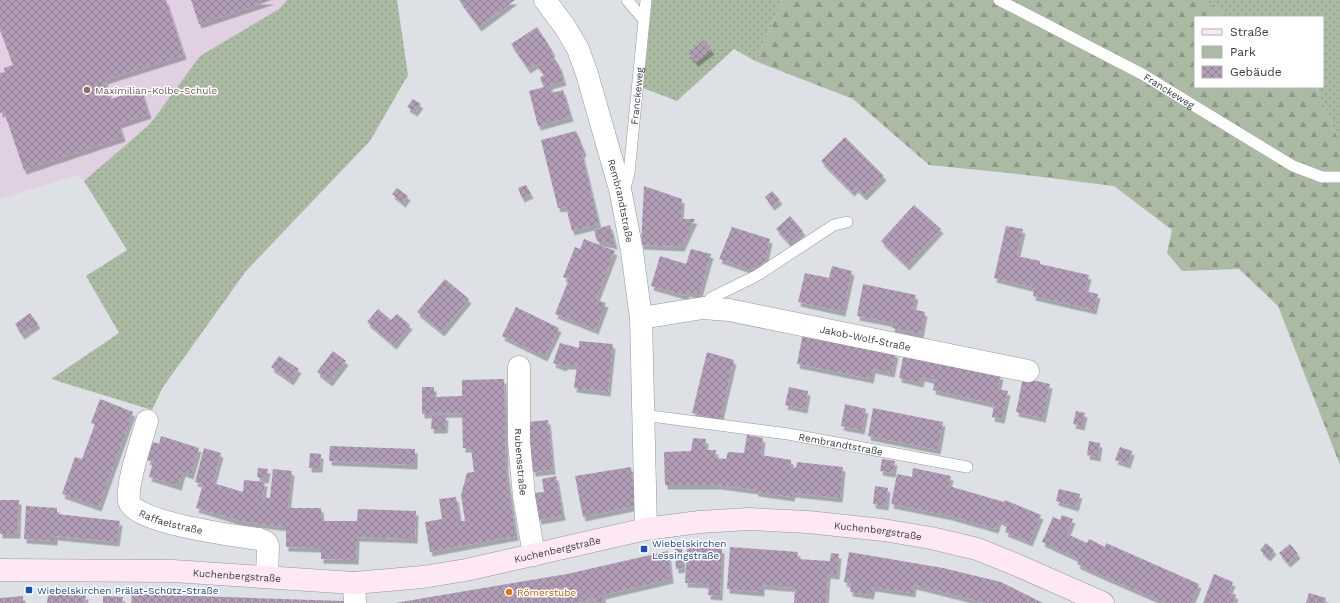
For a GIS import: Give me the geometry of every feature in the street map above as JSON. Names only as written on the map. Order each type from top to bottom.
[{"type":"main road","name":"Kuchenbergstraße","points":[[0,570],[165,571],[267,577],[354,593],[466,570],[646,529],[699,522],[749,520],[808,522],[890,531],[931,538],[977,549],[1103,603]]},
{"type":"street","name":"Rembrandtstraße","points":[[545,0],[565,27],[578,49],[587,74],[620,189],[632,251],[641,318],[646,529]]},
{"type":"street","name":"Jakob-Wolf-Straße","points":[[641,318],[703,308],[729,310],[1028,371]]},
{"type":"street","name":"Rubensstraße","points":[[519,367],[519,442],[524,496],[534,555]]},
{"type":"street","name":"Raffaelstraße","points":[[147,421],[129,488],[129,503],[135,510],[186,528],[259,539],[266,542],[268,546],[267,577]]},
{"type":"lane","points":[[627,0],[644,20]]},
{"type":"lane","name":"Franckeweg","points":[[620,189],[626,184],[630,173],[646,0]]},
{"type":"lane","name":"Franckeweg","points":[[999,0],[1142,74],[1293,166],[1322,177],[1340,177]]},
{"type":"lane","points":[[703,308],[711,298],[756,276],[834,225],[847,222]]},
{"type":"lane","name":"Rembrandtstraße","points":[[644,415],[788,434],[967,467]]},
{"type":"shaded area","name":"Maximilian-Kolbe-Schule","points":[[0,0],[287,0],[279,9],[200,56],[150,124],[84,181],[77,175],[0,199]]},
{"type":"green space","points":[[287,0],[397,0],[408,75],[370,141],[246,271],[163,387],[152,410],[51,379],[119,333],[86,276],[127,250],[84,181],[150,124],[200,56],[279,9]]},
{"type":"green space","points":[[652,0],[783,0],[755,61],[734,49],[677,101],[643,88]]},
{"type":"green space","points":[[783,0],[1206,0],[1227,16],[1194,16],[1194,88],[1316,88],[1340,144],[1340,465],[1278,306],[1239,269],[1182,271],[1167,253],[1172,230],[1114,186],[929,165],[853,99],[755,61]]},
{"type":"green space","points":[[1206,0],[1340,0],[1340,144],[1316,88],[1324,88],[1324,16],[1227,16]]},
{"type":"building","name":"Maximilian-Kolbe-Schule","points":[[0,0],[166,0],[184,55],[105,80],[111,99],[141,89],[149,114],[119,124],[123,137],[24,170],[4,112],[0,113],[0,73],[5,72],[4,68],[13,65],[0,30]]},
{"type":"building","points":[[191,0],[272,0],[199,24]]},
{"type":"building","points":[[459,0],[515,0],[479,27]]},
{"type":"building","points":[[537,27],[553,52],[551,54],[559,65],[564,81],[550,85],[552,93],[563,90],[571,117],[538,126],[529,91],[544,87],[540,78],[544,75],[536,64],[528,69],[511,44]]},
{"type":"building","points":[[704,40],[712,50],[696,62],[688,53]]},
{"type":"building","points":[[413,99],[421,104],[415,112],[407,107]]},
{"type":"building","points":[[576,131],[584,151],[582,154],[599,224],[572,231],[566,207],[558,208],[541,140]]},
{"type":"building","points":[[845,137],[884,176],[864,196],[856,188],[852,192],[821,161]]},
{"type":"building","points":[[526,185],[531,194],[522,198],[518,188]]},
{"type":"building","points":[[644,186],[682,199],[681,219],[695,219],[682,247],[641,245]]},
{"type":"building","points":[[397,188],[408,196],[403,203],[392,194]]},
{"type":"building","points":[[772,191],[780,200],[772,206],[765,197]]},
{"type":"building","points":[[914,205],[941,229],[907,266],[881,241]]},
{"type":"building","points":[[790,216],[803,231],[789,243],[776,229]]},
{"type":"building","points":[[610,225],[615,245],[597,241],[594,230]]},
{"type":"building","points":[[1006,226],[1023,229],[1017,256],[1040,261],[1040,264],[1089,275],[1085,291],[1098,294],[1094,310],[1033,296],[1034,288],[994,278]]},
{"type":"building","points":[[732,227],[770,239],[765,262],[751,270],[719,259]]},
{"type":"building","points":[[584,239],[615,251],[596,300],[606,303],[596,330],[555,314],[569,279],[563,277],[575,247],[580,249]]},
{"type":"building","points":[[691,249],[711,254],[699,296],[687,292],[686,296],[651,286],[660,256],[686,264]]},
{"type":"building","points":[[832,266],[852,271],[843,312],[798,302],[805,273],[829,278]]},
{"type":"building","points":[[445,279],[469,299],[442,332],[417,312]]},
{"type":"building","points":[[863,284],[916,295],[913,309],[925,312],[921,334],[892,328],[893,323],[857,316]]},
{"type":"building","points":[[516,307],[559,328],[545,357],[502,336]]},
{"type":"building","points":[[378,309],[391,320],[397,314],[410,325],[394,345],[367,322]]},
{"type":"building","points":[[30,313],[38,324],[22,335],[15,324]]},
{"type":"building","points":[[803,333],[896,353],[892,373],[873,369],[871,379],[797,364]]},
{"type":"building","points":[[579,341],[613,344],[608,392],[574,388],[577,365],[565,365],[564,367],[553,363],[560,343],[579,348]]},
{"type":"building","points":[[333,351],[346,361],[330,382],[317,372]]},
{"type":"building","points":[[707,352],[734,360],[720,420],[692,413]]},
{"type":"building","points":[[904,353],[1001,375],[998,389],[1008,391],[1002,419],[992,417],[994,404],[933,390],[935,380],[922,377],[921,383],[899,378]]},
{"type":"building","points":[[279,356],[299,369],[291,381],[271,367]]},
{"type":"building","points":[[1023,378],[1050,384],[1043,418],[1016,412]]},
{"type":"building","points":[[504,379],[506,469],[516,536],[430,552],[425,522],[442,519],[439,499],[456,497],[460,521],[465,521],[461,495],[467,473],[474,472],[471,448],[463,448],[462,413],[422,414],[422,387],[434,387],[434,397],[462,396],[462,380]]},
{"type":"building","points":[[789,387],[808,391],[805,409],[785,405]]},
{"type":"building","points":[[100,399],[133,412],[99,507],[62,494],[75,457],[82,459],[95,424],[91,423]]},
{"type":"building","points":[[845,404],[866,409],[862,430],[841,426]]},
{"type":"building","points":[[873,408],[943,422],[938,450],[868,436]]},
{"type":"building","points":[[1076,411],[1085,413],[1082,426],[1073,424]]},
{"type":"building","points":[[432,416],[446,416],[445,429],[431,429]]},
{"type":"building","points":[[548,420],[553,470],[533,472],[527,422]]},
{"type":"building","points":[[747,435],[763,438],[761,455],[791,460],[791,467],[796,468],[797,462],[843,467],[840,498],[793,493],[792,497],[718,485],[665,485],[664,452],[691,451],[693,438],[706,439],[705,450],[716,450],[715,458],[726,459],[728,452],[744,453]]},
{"type":"building","points":[[161,436],[199,448],[191,475],[183,472],[179,486],[149,477],[153,462],[147,460],[153,442],[159,444]]},
{"type":"building","points":[[1089,441],[1100,443],[1098,457],[1087,455]]},
{"type":"building","points":[[330,446],[415,449],[415,465],[329,461]]},
{"type":"building","points":[[1120,447],[1132,451],[1128,464],[1115,460]]},
{"type":"building","points":[[204,448],[221,453],[213,483],[243,492],[244,480],[265,482],[263,497],[270,498],[273,469],[292,471],[288,508],[321,508],[322,521],[357,521],[358,509],[416,511],[415,539],[357,537],[356,560],[321,559],[321,548],[286,547],[286,527],[239,521],[196,508],[203,484],[195,482]]},
{"type":"building","points":[[310,453],[321,454],[320,468],[309,468]]},
{"type":"building","points":[[882,459],[895,461],[893,473],[880,471]]},
{"type":"building","points":[[631,467],[636,506],[583,517],[575,476]]},
{"type":"building","points":[[258,468],[268,469],[266,479],[257,477]]},
{"type":"building","points":[[913,468],[951,476],[949,486],[1004,502],[1005,500],[1041,515],[1030,542],[1005,532],[1008,525],[999,520],[996,529],[950,516],[891,504],[897,474],[912,477]]},
{"type":"building","points":[[556,476],[563,516],[539,520],[534,493],[544,492],[542,479]]},
{"type":"building","points":[[875,486],[888,488],[886,506],[873,504]]},
{"type":"building","points":[[1059,489],[1080,494],[1076,507],[1056,501]]},
{"type":"building","points":[[0,500],[19,500],[18,534],[0,534]]},
{"type":"building","points":[[26,506],[57,508],[57,514],[120,521],[117,542],[55,536],[55,541],[24,539]]},
{"type":"building","points":[[1062,515],[1073,519],[1067,534],[1087,543],[1089,539],[1105,547],[1106,543],[1199,584],[1191,603],[1165,603],[1077,564],[1079,559],[1042,542],[1053,517],[1060,520]]},
{"type":"building","points":[[1266,543],[1274,550],[1268,557],[1260,550]]},
{"type":"building","points":[[1290,544],[1298,554],[1288,563],[1279,553]]},
{"type":"building","points":[[687,547],[722,549],[720,596],[708,595],[709,584],[685,583]]},
{"type":"building","points":[[730,547],[798,552],[797,559],[830,561],[831,553],[839,554],[837,575],[828,574],[826,603],[794,603],[795,588],[762,585],[762,592],[727,589]]},
{"type":"building","points":[[675,549],[682,549],[683,568],[676,569]]},
{"type":"building","points":[[668,551],[671,579],[603,595],[604,601],[596,603],[593,599],[576,603],[395,603],[567,574]]},
{"type":"building","points":[[849,552],[943,568],[1001,582],[1043,603],[985,603],[914,585],[913,593],[873,587],[871,595],[850,592],[851,584],[844,582]]},
{"type":"building","points":[[1214,574],[1233,582],[1229,592],[1236,595],[1233,603],[1203,603]]},
{"type":"building","points":[[1309,593],[1326,598],[1325,603],[1306,603]]},
{"type":"building","points":[[132,594],[344,601],[344,603],[131,603]]},
{"type":"building","points":[[48,595],[86,595],[85,603],[47,603]]},
{"type":"building","points":[[23,596],[23,603],[0,603],[0,598]]},
{"type":"building","points":[[103,596],[123,597],[122,603],[103,603]]},
{"type":"place","name":"Maximilian-Kolbe-Schule","points":[[87,90]]},
{"type":"place","name":"Wiebelskirchen Lessingstraße","points":[[644,549]]},
{"type":"place","name":"Wiebelskirchen Prälat-Schütz-Straße","points":[[29,590]]},
{"type":"place","name":"Römerstube","points":[[509,592]]}]
